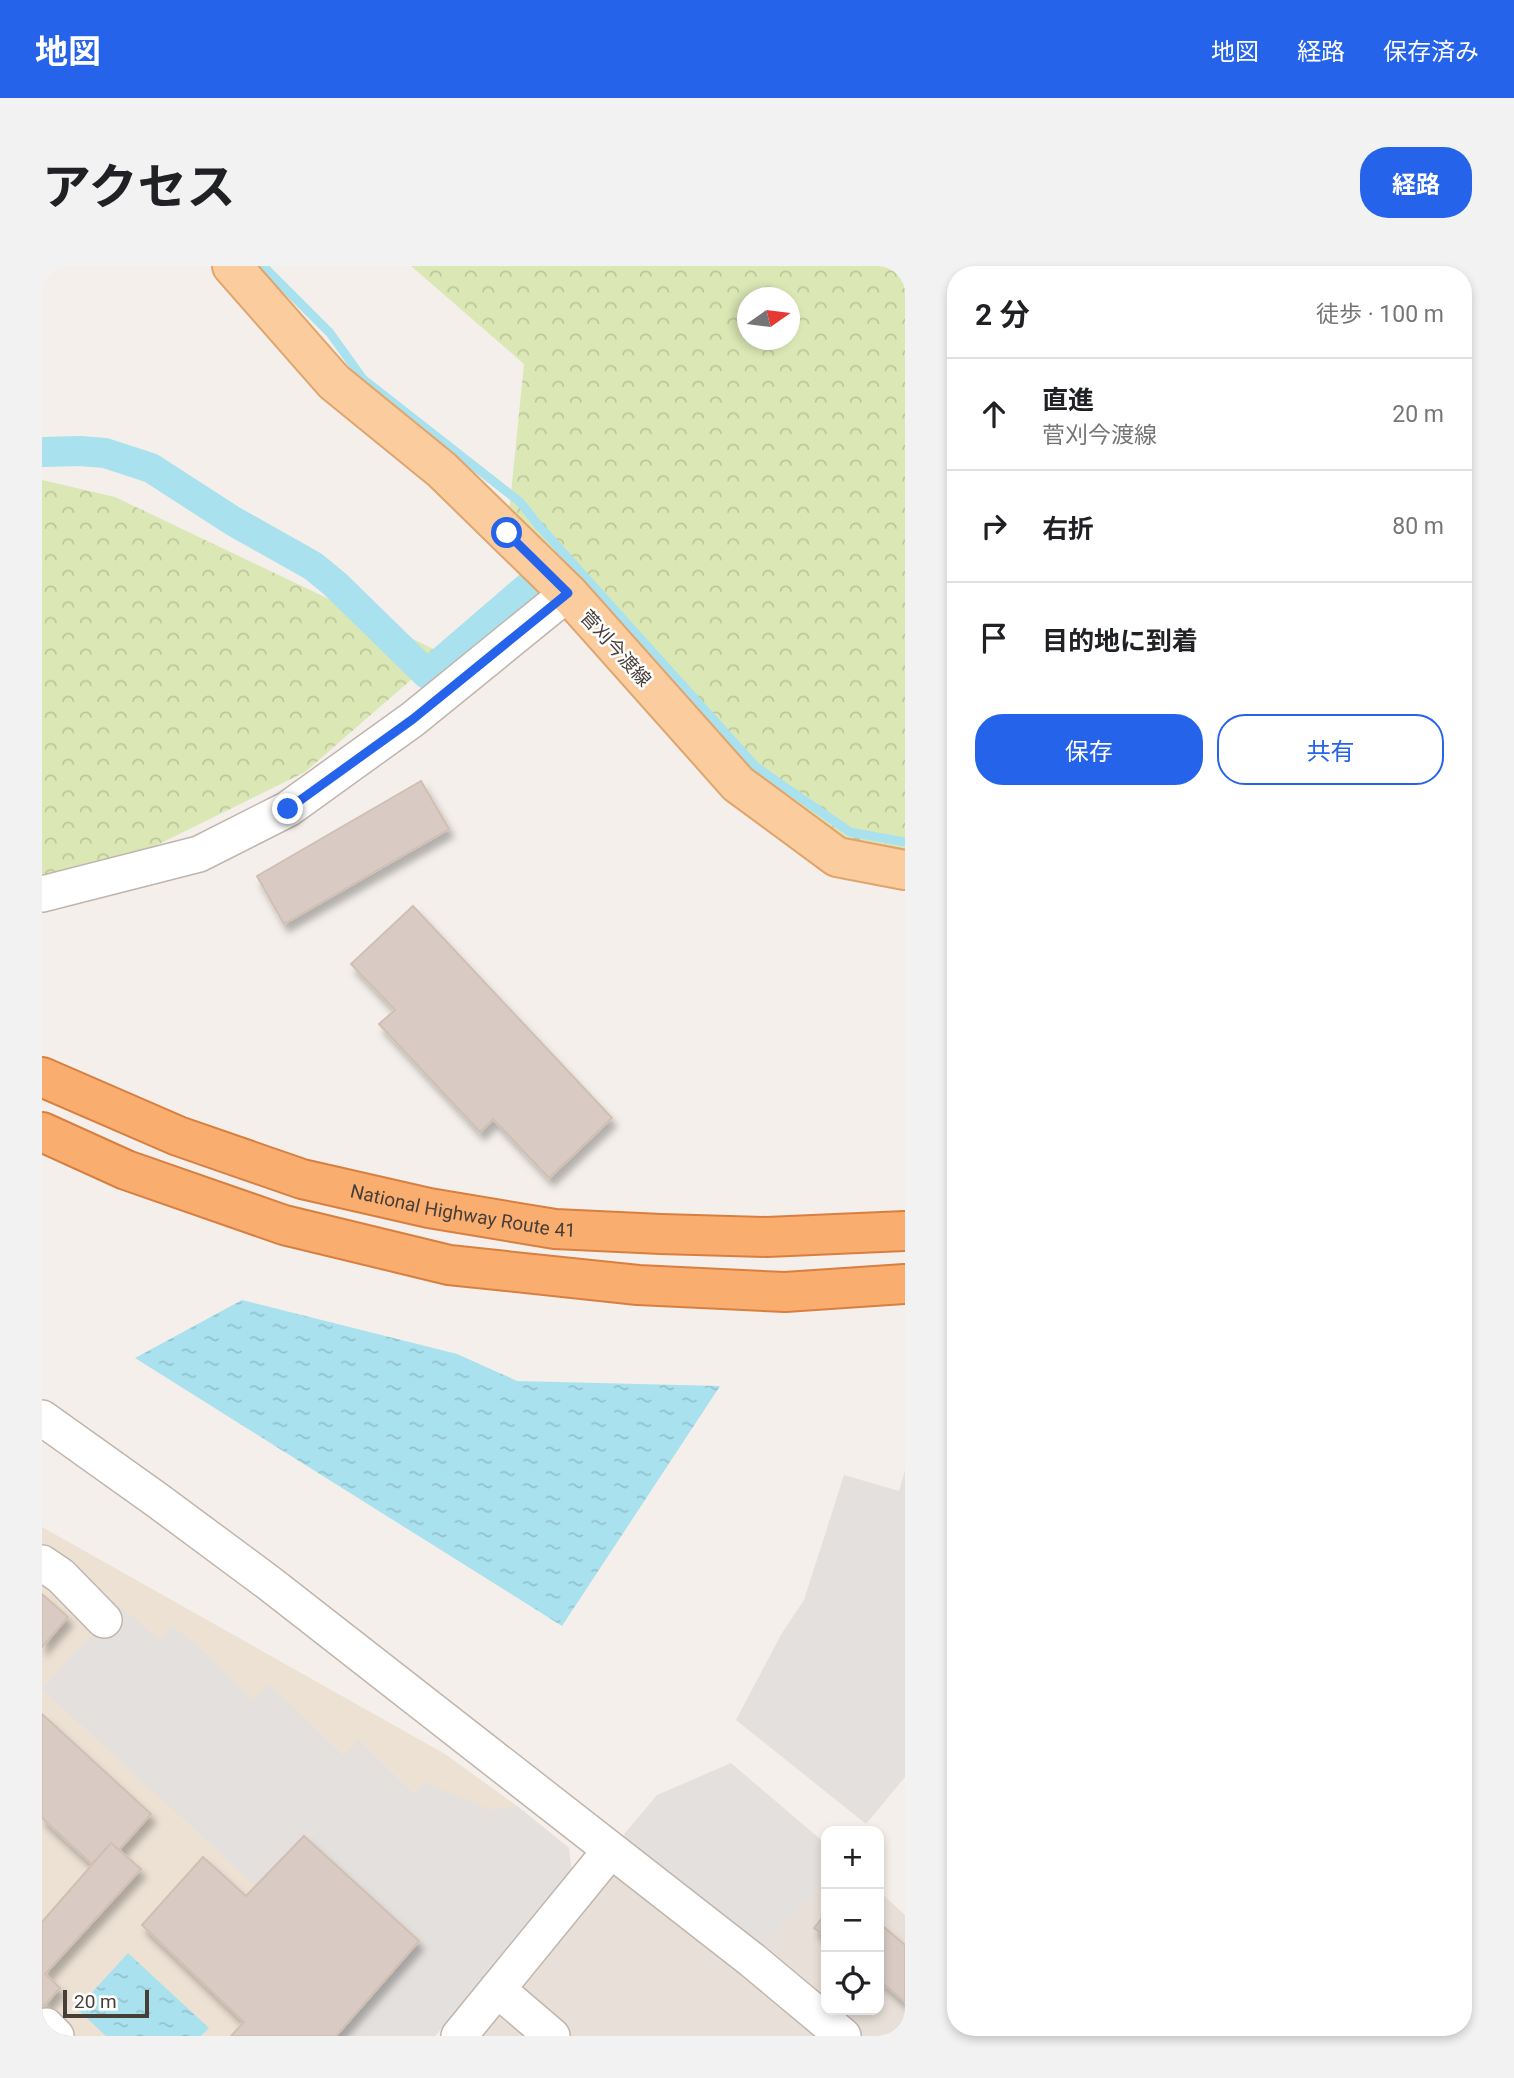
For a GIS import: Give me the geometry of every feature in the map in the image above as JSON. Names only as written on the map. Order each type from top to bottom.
[{"type":"highway","name":"National Highway Route 41","points":[[42,1077],[178,1136],[290,1175],[429,1208],[555,1228],[661,1234],[767,1237],[905,1231]]},
{"type":"highway","points":[[42,1132],[126,1170],[285,1225],[449,1265],[638,1285],[785,1292],[905,1284]]},
{"type":"main road","name":"菅刈今渡線","points":[[232,266],[334,382],[442,470],[568,593],[738,784],[837,857],[905,870]]},
{"type":"street","points":[[42,894],[199,854],[288,809],[413,719],[568,593]]},
{"type":"street","points":[[42,1418],[269,1583],[752,1960],[843,2036]]},
{"type":"street","points":[[42,1563],[61,1576],[104,1620]]},
{"type":"street","points":[[459,2036],[610,1851]]},
{"type":"street","points":[[497,1989],[552,2036]]},
{"type":"street","points":[[42,2030],[46,2026],[56,2036]]},
{"type":"shaded area","points":[[905,1470],[905,1777],[866,1824],[736,1720],[782,1633],[804,1600],[844,1475],[899,1491]]},
{"type":"shaded area","points":[[42,1527],[445,1754],[569,1848],[435,2036],[42,2036]]},
{"type":"shaded area","points":[[119,1605],[159,1640],[173,1626],[212,1659],[253,1700],[269,1684],[344,1756],[358,1739],[414,1794],[424,1783],[492,1810],[517,1806],[569,1848],[572,1874],[435,2036],[336,2036],[419,1941],[305,1836],[256,1886],[42,1689]]},
{"type":"shaded area","points":[[731,1763],[821,1840],[821,1885],[752,1960],[610,1851],[657,1795]]},
{"type":"shaded area","points":[[610,1851],[751,1960],[821,1885],[821,2015],[884,2015],[884,1896],[905,1915],[905,2036],[459,2036]]},
{"type":"green space","points":[[411,266],[905,266],[905,864],[837,857],[507,533],[524,364]]},
{"type":"green space","points":[[42,480],[115,497],[442,653],[305,772],[155,846],[42,879]]},
{"type":"water","points":[[242,1300],[457,1354],[517,1381],[720,1386],[562,1626],[135,1358]]},
{"type":"water","points":[[128,1953],[209,2028],[201,2036],[106,2036],[77,2009]]},
{"type":"building","points":[[421,781],[449,829],[284,924],[257,876]]},
{"type":"building","points":[[413,906],[612,1118],[549,1178],[493,1119],[480,1132],[379,1024],[395,1010],[351,964]]},
{"type":"building","points":[[42,1594],[68,1617],[42,1647]]},
{"type":"building","points":[[42,1714],[151,1814],[119,1850],[111,1843],[92,1864],[42,1818]]},
{"type":"building","points":[[304,1836],[419,1941],[336,2036],[231,2036],[244,2022],[142,1925],[203,1857],[246,1896]]},
{"type":"building","points":[[111,1843],[141,1869],[45,1974],[60,1988],[42,2008],[42,1922]]},
{"type":"building","points":[[821,1919],[821,1933],[814,1928]]},
{"type":"building","points":[[884,1927],[905,1945],[905,2002],[884,1984]]},
{"type":"waterway","points":[[263,266],[330,333],[363,379],[520,502],[756,767],[850,832],[905,842]]},
{"type":"waterway","points":[[42,452],[105,453],[151,468],[233,521],[313,566],[427,674],[527,588]]},
{"type":"route","points":[[288,809],[413,719],[568,593],[507,533]]}]
